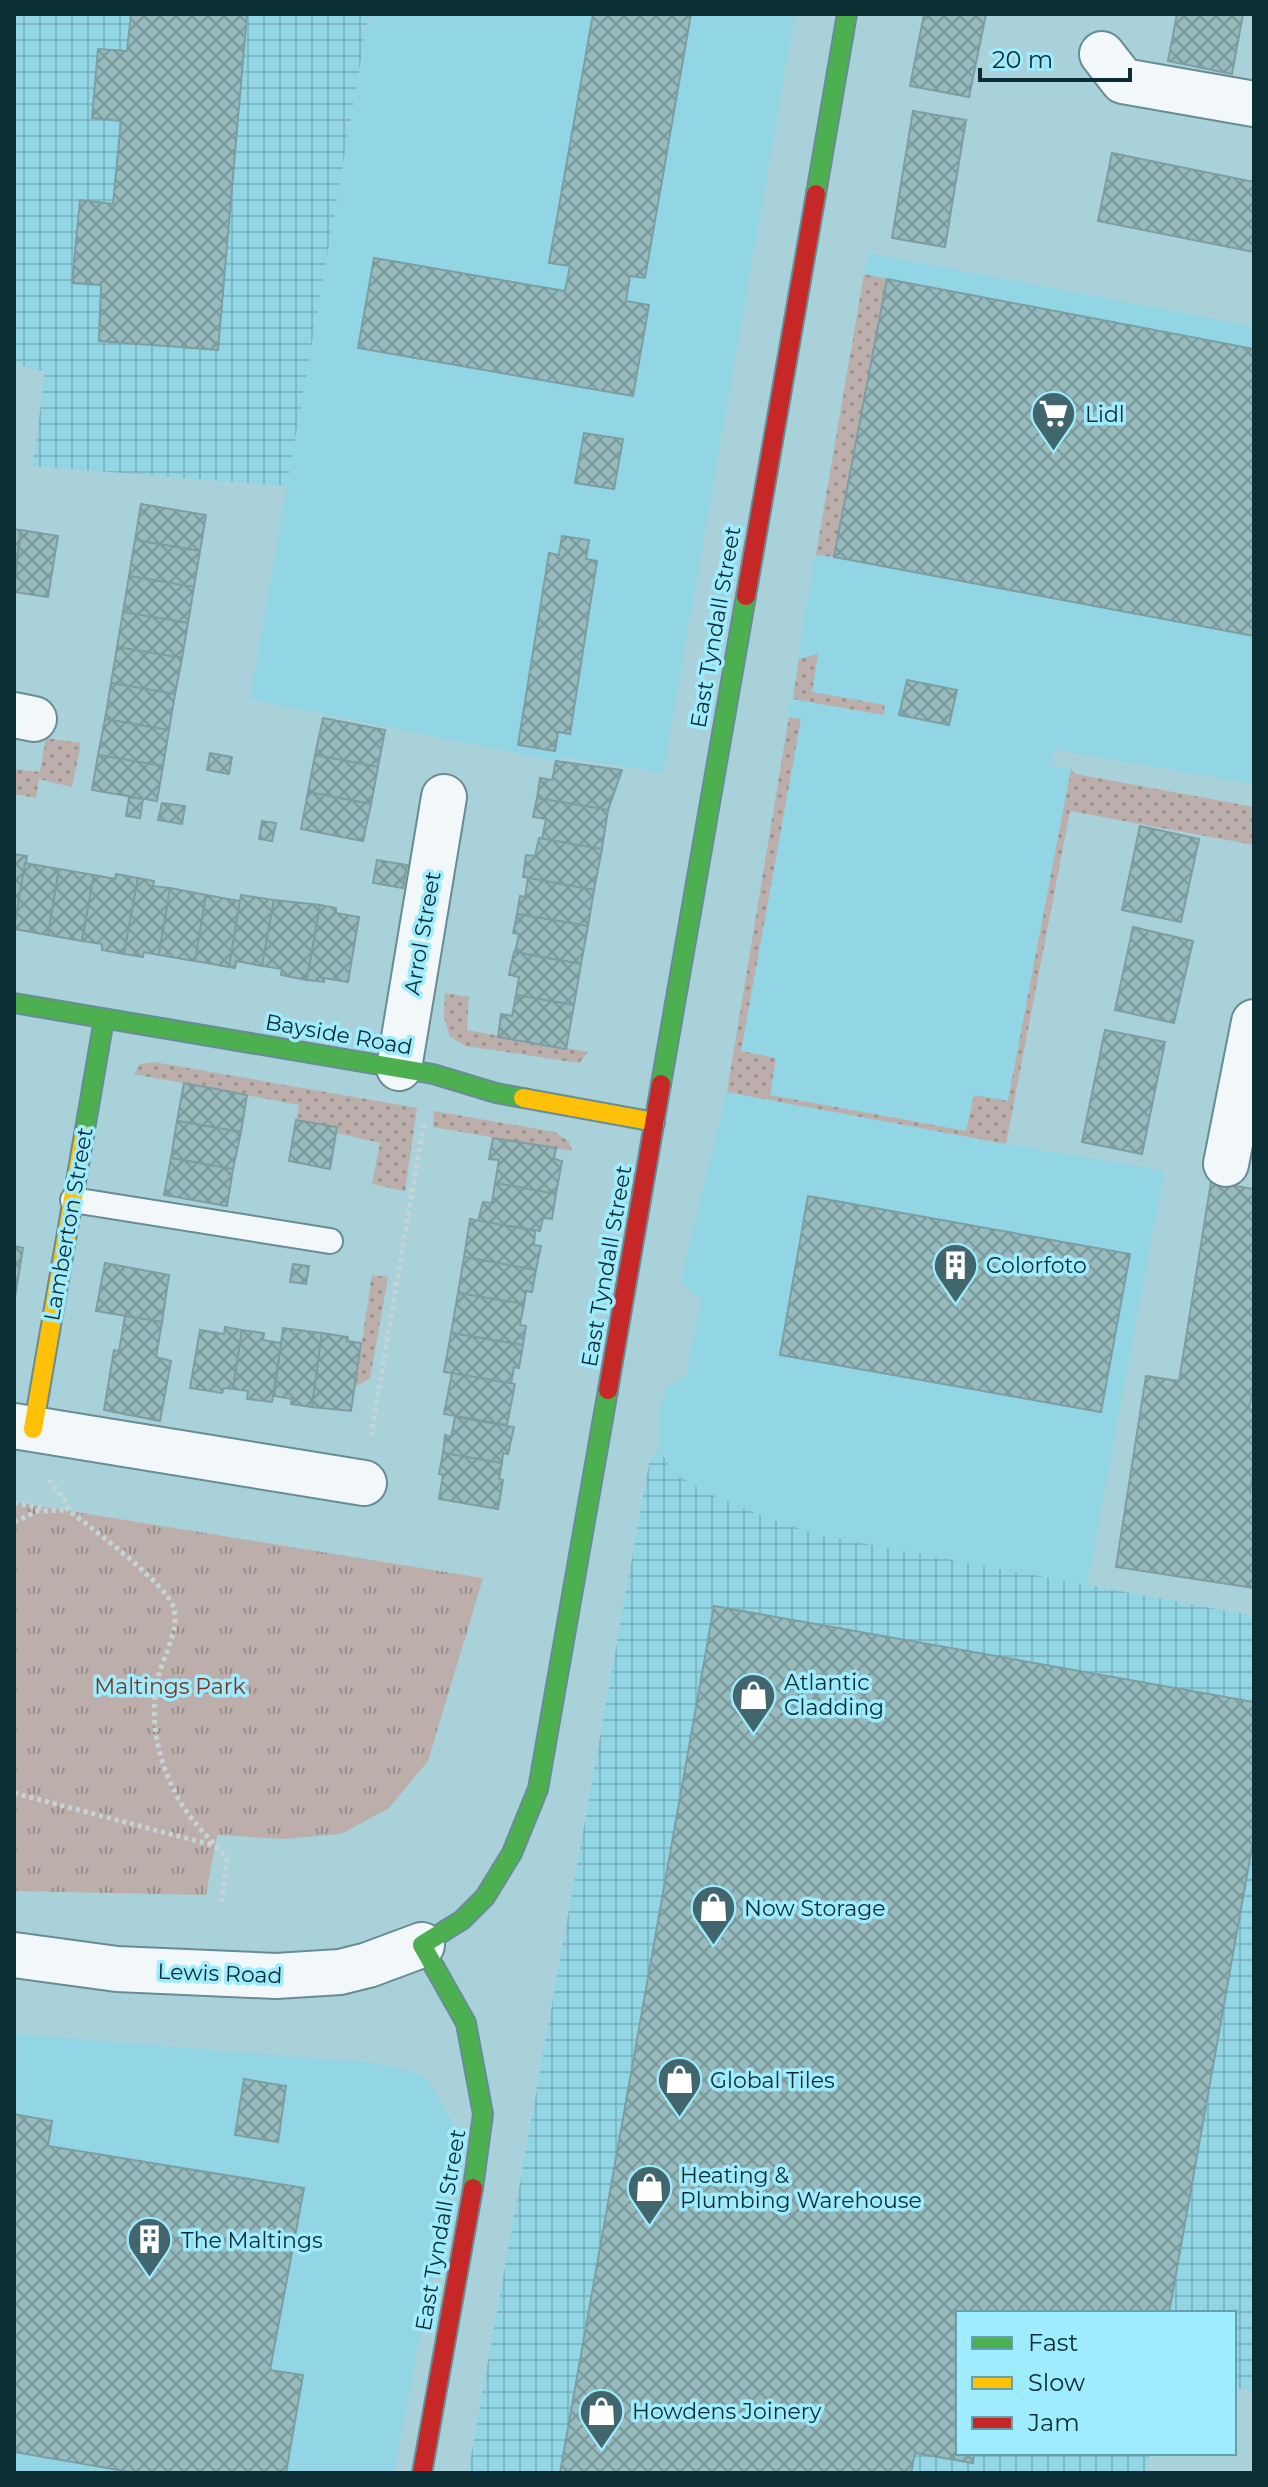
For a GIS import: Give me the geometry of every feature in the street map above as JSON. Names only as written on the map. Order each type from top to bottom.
[{"type":"street","name":"East Tyndall Street","points":[[422,2473],[480,2148],[483,2114],[466,2023],[422,1945],[473,1911],[499,1877],[523,1833],[538,1789],[847,14]]},
{"type":"street","points":[[1102,54],[1123,81],[1254,104]]},
{"type":"street","name":"Arrol Street","points":[[416,1071],[444,797]]},
{"type":"street","name":"Bayside Road","points":[[14,1003],[416,1071],[496,1093],[655,1122]]},
{"type":"street","name":"Lamberton Street","points":[[104,1019],[73,1200],[24,1427],[364,1483]]},
{"type":"street","points":[[1226,1164],[1254,1022]]},
{"type":"street","name":"Lewis Road","points":[[14,1955],[117,1969],[276,1976],[340,1972],[422,1945]]},
{"type":"lane","points":[[73,1200],[330,1241]]},
{"type":"path","points":[[364,1483],[416,1071]]},
{"type":"path","points":[[37,1476],[49,1479],[68,1510],[162,1588],[174,1608],[173,1632],[158,1677],[154,1715],[158,1753],[184,1807],[227,1859],[221,1905]]},
{"type":"path","points":[[14,1503],[55,1510]]},
{"type":"path","points":[[14,1522],[38,1511],[68,1510]]},
{"type":"path","points":[[14,1793],[217,1846]]},
{"type":"shaded area","points":[[14,14],[369,14],[287,486],[33,466],[45,372],[14,363]]},
{"type":"shaded area","points":[[370,14],[795,14],[663,773],[562,756],[560,761],[556,761],[250,699]]},
{"type":"shaded area","points":[[868,253],[1254,327],[1254,784],[1053,749],[1050,765],[1071,769],[1076,774],[1006,1144],[1164,1171],[1087,1586],[818,1535],[708,1493],[673,1473],[659,1448],[659,1416],[666,1388],[686,1377],[701,1300],[681,1281],[727,1092]]},
{"type":"shaded area","points":[[659,1448],[673,1473],[708,1493],[818,1535],[1254,1616],[1254,2392],[1236,2388],[1236,2311],[956,2311],[956,2455],[1150,2455],[1146,2473],[468,2473],[649,1464]]},
{"type":"shaded area","name":"The Maltings","points":[[14,2034],[371,2063],[409,2070],[428,2081],[450,2118],[455,2138],[454,2156],[394,2473],[14,2473]]},
{"type":"green space","points":[[864,274],[887,279],[834,557],[816,555]]},
{"type":"green space","points":[[818,654],[812,692],[885,705],[883,715],[793,699],[799,659]]},
{"type":"green space","points":[[789,717],[801,719],[741,1051],[776,1058],[770,1095],[966,1131],[974,1095],[1008,1101],[1071,769],[1076,774],[1254,807],[1254,845],[1070,811],[1006,1144],[727,1092]]},
{"type":"green space","points":[[46,738],[81,743],[72,787],[39,779],[36,798],[14,794],[14,769],[40,772]]},
{"type":"green space","points":[[445,993],[469,997],[467,1030],[588,1052],[579,1063],[466,1046],[450,1037],[444,1017]]},
{"type":"green space","points":[[154,1062],[417,1108],[405,1191],[372,1184],[380,1143],[336,1133],[337,1127],[296,1120],[299,1105],[134,1074],[140,1064]]},
{"type":"green space","points":[[434,1111],[555,1132],[569,1142],[572,1151],[433,1127]]},
{"type":"green space","points":[[372,1275],[388,1277],[370,1378],[355,1387]]},
{"type":"green space","name":"Maltings Park","points":[[14,1502],[483,1578],[428,1761],[389,1808],[341,1834],[283,1839],[217,1835],[206,1895],[14,1891]]},
{"type":"building","points":[[131,14],[247,14],[218,350],[99,341],[101,285],[72,283],[80,200],[113,204],[121,121],[92,118],[98,49],[127,51]]},
{"type":"building","points":[[593,14],[691,14],[645,278],[630,276],[626,301],[649,305],[633,396],[358,348],[374,258],[565,291],[570,266],[549,263]]},
{"type":"building","points":[[924,14],[986,14],[969,97],[910,86]]},
{"type":"building","points":[[1177,14],[1243,14],[1232,74],[1168,61]]},
{"type":"building","points":[[913,111],[966,120],[945,247],[892,238]]},
{"type":"building","points":[[1112,153],[1254,182],[1254,252],[1098,221]]},
{"type":"building","name":"Lidl","points":[[887,279],[1254,349],[1254,636],[834,557]]},
{"type":"building","points":[[584,433],[623,439],[614,489],[575,483]]},
{"type":"building","points":[[141,504],[206,515],[200,551],[135,540]]},
{"type":"building","points":[[14,529],[21,530],[14,575]]},
{"type":"building","points":[[21,530],[58,536],[48,597],[14,592]]},
{"type":"building","points":[[562,536],[589,540],[586,559],[597,561],[570,734],[558,732],[555,751],[518,745],[549,553],[559,555]]},
{"type":"building","points":[[135,540],[200,551],[194,587],[129,576]]},
{"type":"building","points":[[129,576],[194,587],[188,623],[123,612]]},
{"type":"building","points":[[123,612],[188,623],[182,658],[117,647]]},
{"type":"building","points":[[117,647],[182,658],[175,694],[111,683]]},
{"type":"building","points":[[907,680],[957,690],[949,725],[899,715]]},
{"type":"building","points":[[111,683],[175,694],[169,730],[105,719]]},
{"type":"building","points":[[323,718],[385,730],[378,767],[315,755]]},
{"type":"building","points":[[105,719],[169,730],[163,766],[98,755]]},
{"type":"building","points":[[210,753],[232,757],[229,774],[207,770]]},
{"type":"building","points":[[98,755],[163,766],[157,801],[92,790]]},
{"type":"building","points":[[315,755],[378,767],[371,804],[308,792]]},
{"type":"building","points":[[556,761],[622,770],[608,810],[537,798],[540,778],[552,780]]},
{"type":"building","points":[[308,792],[371,804],[363,841],[301,829]]},
{"type":"building","points":[[129,797],[143,799],[140,818],[126,816]]},
{"type":"building","points":[[537,798],[608,810],[602,849],[542,839],[546,819],[533,817]]},
{"type":"building","points":[[162,803],[185,806],[182,824],[158,820]]},
{"type":"building","points":[[262,821],[276,823],[272,841],[259,839]]},
{"type":"building","points":[[1140,826],[1199,839],[1181,922],[1122,910]]},
{"type":"building","points":[[539,838],[602,849],[594,890],[523,877],[526,855],[535,856]]},
{"type":"building","points":[[14,854],[27,856],[15,924],[14,924]]},
{"type":"building","points":[[377,860],[407,865],[403,888],[373,883]]},
{"type":"building","points":[[25,863],[59,869],[48,935],[14,929]]},
{"type":"building","points":[[59,869],[94,875],[82,941],[48,935]]},
{"type":"building","points":[[116,874],[138,878],[124,954],[102,950],[102,944],[82,941],[94,875],[115,879]]},
{"type":"building","points":[[138,878],[154,881],[153,886],[170,888],[159,955],[144,952],[143,957],[124,954]]},
{"type":"building","points":[[528,878],[594,890],[588,926],[517,914],[520,896],[525,897]]},
{"type":"building","points":[[170,888],[206,895],[195,961],[159,955]]},
{"type":"building","points":[[206,895],[240,901],[229,967],[195,961]]},
{"type":"building","points":[[241,895],[274,900],[262,966],[236,961],[235,968],[229,967]]},
{"type":"building","points":[[274,900],[320,905],[307,980],[281,975],[282,969],[262,966]]},
{"type":"building","points":[[320,905],[336,908],[336,913],[359,917],[348,982],[324,978],[324,982],[307,980]]},
{"type":"building","points":[[517,914],[588,926],[581,964],[515,952],[519,934],[513,933]]},
{"type":"building","points":[[1133,927],[1193,941],[1174,1023],[1115,1010]]},
{"type":"building","points":[[514,952],[581,964],[574,1005],[516,995],[519,977],[509,975]]},
{"type":"building","points":[[516,995],[574,1005],[566,1049],[498,1037],[501,1014],[512,1016]]},
{"type":"building","points":[[1105,1030],[1165,1042],[1142,1154],[1082,1142]]},
{"type":"building","points":[[184,1083],[247,1095],[241,1132],[177,1121]]},
{"type":"building","points":[[296,1120],[337,1127],[330,1169],[289,1161]]},
{"type":"building","points":[[177,1121],[241,1132],[233,1169],[171,1158]]},
{"type":"building","points":[[493,1138],[556,1148],[554,1159],[562,1161],[556,1194],[495,1183],[499,1160],[489,1159]]},
{"type":"building","points":[[171,1158],[233,1169],[227,1206],[164,1195]]},
{"type":"building","points":[[1211,1182],[1254,1189],[1254,1387],[1249,1409],[1254,1410],[1254,1469],[1250,1492],[1254,1493],[1254,1588],[1116,1567],[1146,1376],[1179,1381]]},
{"type":"building","points":[[495,1183],[556,1194],[552,1219],[543,1218],[540,1231],[478,1221],[483,1202],[492,1203]]},
{"type":"building","name":"Colorfoto","points":[[808,1196],[1130,1254],[1101,1412],[780,1355]]},
{"type":"building","points":[[470,1219],[535,1231],[534,1245],[541,1246],[536,1270],[464,1257]]},
{"type":"building","points":[[14,1246],[23,1248],[14,1303]]},
{"type":"building","points":[[464,1257],[536,1270],[532,1292],[526,1291],[524,1304],[458,1293]]},
{"type":"building","points":[[105,1263],[169,1275],[162,1322],[96,1311]]},
{"type":"building","points":[[293,1264],[309,1266],[306,1284],[290,1282]]},
{"type":"building","points":[[458,1293],[524,1304],[520,1325],[526,1326],[523,1345],[451,1333]]},
{"type":"building","points":[[125,1316],[162,1322],[156,1357],[171,1361],[160,1421],[104,1410],[114,1350],[119,1351]]},
{"type":"building","points":[[225,1327],[242,1330],[233,1389],[224,1388],[222,1393],[190,1388],[200,1330],[224,1334]]},
{"type":"building","points":[[283,1328],[322,1333],[312,1407],[291,1404],[292,1399],[274,1396]]},
{"type":"building","points":[[242,1330],[264,1333],[263,1340],[281,1343],[272,1402],[247,1399],[248,1391],[233,1389]]},
{"type":"building","points":[[322,1333],[348,1337],[347,1341],[361,1343],[351,1411],[312,1407]]},
{"type":"building","points":[[451,1333],[523,1345],[519,1368],[514,1367],[511,1384],[444,1372]]},
{"type":"building","points":[[452,1373],[515,1384],[507,1425],[444,1414]]},
{"type":"building","points":[[455,1417],[514,1427],[508,1454],[503,1453],[502,1463],[443,1453],[445,1435],[451,1437]]},
{"type":"building","points":[[443,1453],[502,1463],[499,1479],[503,1480],[498,1509],[439,1499]]},
{"type":"building","points":[[714,1606],[1254,1702],[1254,1836],[1169,2311],[956,2311],[956,2455],[974,2455],[973,2463],[915,2453],[911,2473],[560,2473]]},
{"type":"building","points":[[244,2079],[286,2086],[278,2142],[235,2135]]},
{"type":"building","name":"The Maltings","points":[[14,2114],[52,2121],[48,2146],[304,2188],[270,2370],[303,2375],[286,2473],[136,2473],[14,2452]]},
{"type":"traffic: fast","points":[[816,194],[847,14]]},
{"type":"traffic: fast","points":[[661,1084],[746,596]]},
{"type":"traffic: fast","points":[[14,1003],[433,1074],[523,1098]]},
{"type":"traffic: fast","points":[[84,1135],[104,1019]]},
{"type":"traffic: fast","points":[[473,2188],[483,2114],[466,2023],[422,1945],[462,1920],[485,1897],[512,1853],[538,1789],[608,1390]]},
{"type":"traffic: slow","points":[[523,1098],[655,1122]]},
{"type":"traffic: slow","points":[[33,1429],[84,1135]]},
{"type":"traffic: jam","points":[[746,596],[816,194]]},
{"type":"traffic: jam","points":[[608,1390],[661,1084]]},
{"type":"traffic: jam","points":[[422,2473],[473,2188]]},
{"type":"place","name":"Lidl","points":[[1054,453]]},
{"type":"place","name":"Colorfoto","points":[[955,1304]]},
{"type":"place","name":"Atlantic Cladding","points":[[753,1734]]},
{"type":"place","name":"Now Storage","points":[[713,1947]]},
{"type":"place","name":"Global Tiles","points":[[679,2119]]},
{"type":"place","name":"Heating & Plumbing Warehouse","points":[[649,2227]]},
{"type":"place","name":"The Maltings","points":[[150,2279]]},
{"type":"place","name":"Howdens Joinery","points":[[601,2450]]}]
